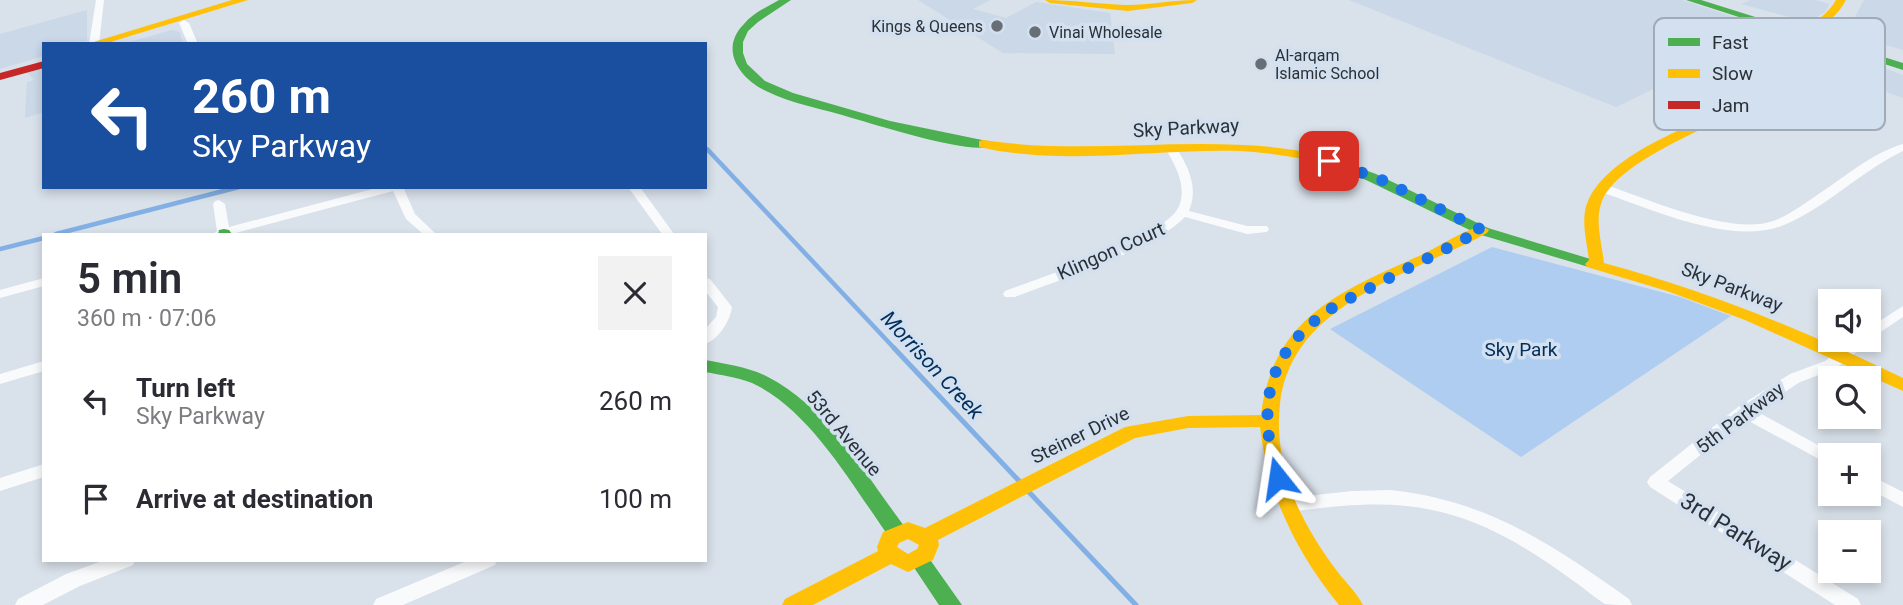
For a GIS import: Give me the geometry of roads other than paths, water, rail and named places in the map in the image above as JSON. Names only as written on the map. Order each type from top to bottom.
[{"type":"street","points":[[93,42],[100,0]]},
{"type":"street","points":[[118,42],[243,0]]},
{"type":"street","points":[[97,42],[259,0]]},
{"type":"street","name":"Sky Parkway","points":[[786,0],[747,27],[737,46],[740,64],[746,72],[781,93],[905,130],[980,145],[1087,153],[1249,145],[1302,153],[1380,179],[1482,230],[1717,301],[1843,355],[1903,385]]},
{"type":"street","points":[[1050,0],[1116,8],[1192,0]]},
{"type":"street","points":[[1099,0],[1147,0]]},
{"type":"street","points":[[1691,0],[1755,18]]},
{"type":"street","points":[[1714,0],[1765,18]]},
{"type":"street","points":[[1830,18],[1834,16],[1841,0]]},
{"type":"street","points":[[180,21],[192,42]]},
{"type":"street","points":[[1885,53],[1903,58]]},
{"type":"street","points":[[0,71],[42,59]]},
{"type":"street","points":[[1885,61],[1903,67]]},
{"type":"street","points":[[0,78],[42,65]]},
{"type":"street","points":[[1597,265],[1594,205],[1610,177],[1629,164],[1696,130]]},
{"type":"street","points":[[1602,188],[1716,222],[1759,227],[1780,222],[1882,156],[1903,147]]},
{"type":"street","name":"Klingon Court","points":[[1010,294],[1159,232],[1182,213],[1188,183],[1171,148]]},
{"type":"street","points":[[227,233],[389,189]]},
{"type":"street","points":[[397,189],[410,216],[429,233]]},
{"type":"street","points":[[635,189],[667,233]]},
{"type":"street","points":[[219,204],[223,233]]},
{"type":"street","points":[[1182,213],[1240,229],[1263,229]]},
{"type":"street","points":[[1352,605],[1307,550],[1270,452],[1266,421],[1272,379],[1290,344],[1304,329],[1337,305],[1482,230]]},
{"type":"street","points":[[0,294],[42,283]]},
{"type":"street","points":[[707,284],[725,307],[723,318],[707,338]]},
{"type":"street","points":[[1881,326],[1903,310]]},
{"type":"street","name":"5th Parkway","points":[[1656,482],[1744,411],[1795,378],[1830,365],[1847,352]]},
{"type":"street","name":"53rd Avenue","points":[[707,366],[753,378],[790,400],[809,419],[897,532]]},
{"type":"street","points":[[0,379],[42,367]]},
{"type":"street","points":[[1744,411],[1818,453]]},
{"type":"street","name":"Steiner Drive","points":[[926,537],[1141,427],[1182,421],[1266,421]]},
{"type":"street","points":[[0,485],[42,471]]},
{"type":"street","name":"3rd Parkway","points":[[1656,482],[1851,605]]},
{"type":"street","points":[[1881,488],[1903,500]]},
{"type":"street","points":[[1289,505],[1390,496],[1464,510],[1502,525],[1539,545],[1622,605]]},
{"type":"street","points":[[913,530],[926,537],[929,545],[926,554],[919,560],[898,561],[890,555],[887,547],[890,538],[897,532],[913,530]]},
{"type":"street","points":[[793,605],[890,555]]},
{"type":"street","points":[[919,560],[951,605]]},
{"type":"street","points":[[25,605],[73,580],[121,562]]},
{"type":"street","points":[[383,605],[483,562]]},
{"type":"waterway","name":"Morrison Creek","points":[[708,150],[895,349]]},
{"type":"waterway","name":"Morrison Creek","points":[[60,233],[231,189]]},
{"type":"waterway","name":"Morrison Creek","points":[[0,249],[42,238]]},
{"type":"waterway","name":"Morrison Creek","points":[[894,348],[1021,483]]},
{"type":"waterway","name":"Morrison Creek","points":[[1027,490],[1136,605]]},
{"type":"place","name":"Kings & Queens","points":[[997,26]]},
{"type":"place","name":"Vinai Wholesale","points":[[1035,32]]},
{"type":"place","name":"Al-arqam Islamic School","points":[[1261,64]]},
{"type":"park label","name":"Sky Park","points":[[1521,349]]}]
